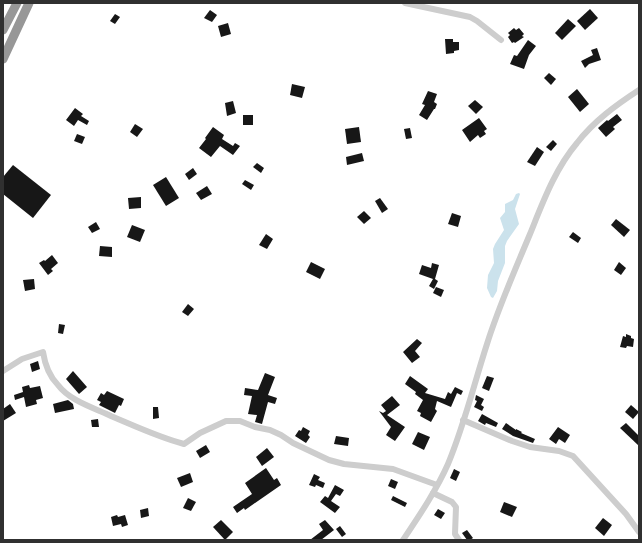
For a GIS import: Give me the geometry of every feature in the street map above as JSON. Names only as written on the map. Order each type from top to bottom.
[{"type":"highway","points":[[3,30],[17,3]]},
{"type":"highway","points":[[3,59],[29,3]]},
{"type":"street","points":[[405,3],[470,17],[501,40]]},
{"type":"street","points":[[403,540],[433,493],[447,465],[496,316],[543,202],[565,158],[591,127],[606,113],[639,90]]},
{"type":"street","points":[[3,372],[22,358],[43,352],[44,363],[50,374],[58,386],[68,394],[84,404],[162,438],[184,444],[200,433],[226,421],[240,421],[255,427],[270,430],[329,460],[344,464],[393,469],[437,486]]},
{"type":"street","points":[[463,420],[530,447],[559,451],[573,456],[626,514],[639,532]]},
{"type":"street","points":[[433,493],[452,502],[456,507],[457,516],[454,527],[455,534],[459,540]]},
{"type":"water","points":[[516,194],[520,194],[515,209],[519,224],[505,246],[505,263],[498,281],[497,291],[493,298],[491,297],[487,288],[488,275],[494,263],[493,249],[504,230],[500,218],[505,212],[505,204],[513,200]]},
{"type":"building","points":[[590,9],[598,18],[585,30],[577,21]]},
{"type":"building","points":[[210,10],[217,15],[212,22],[204,18]]},
{"type":"building","points":[[115,14],[120,17],[115,24],[110,21]]},
{"type":"building","points":[[568,19],[576,26],[562,40],[555,33]]},
{"type":"building","points":[[228,23],[231,34],[221,37],[218,26]]},
{"type":"building","points":[[514,28],[516,30],[519,28],[524,34],[522,36],[524,37],[515,43],[512,43],[508,37],[510,35],[508,33]]},
{"type":"building","points":[[445,39],[453,39],[453,42],[459,42],[459,50],[454,51],[454,53],[446,54]]},
{"type":"building","points":[[528,40],[536,46],[529,55],[524,69],[510,64],[514,55],[517,56]]},
{"type":"building","points":[[597,48],[601,60],[589,64],[585,68],[581,61],[593,55],[591,50]]},
{"type":"building","points":[[549,73],[556,79],[551,85],[544,78]]},
{"type":"building","points":[[292,84],[305,87],[302,98],[290,95]]},
{"type":"building","points":[[577,89],[589,104],[580,112],[568,97]]},
{"type":"building","points":[[428,91],[437,94],[434,102],[437,104],[427,120],[419,115],[425,105],[422,104]]},
{"type":"building","points":[[475,100],[483,107],[476,114],[468,106]]},
{"type":"building","points":[[233,101],[236,113],[227,116],[225,103]]},
{"type":"building","points":[[75,108],[83,114],[81,116],[89,121],[87,125],[78,120],[74,126],[66,120]]},
{"type":"building","points":[[617,114],[622,120],[613,127],[615,129],[606,137],[598,128]]},
{"type":"building","points":[[243,115],[253,115],[253,125],[243,125]]},
{"type":"building","points":[[479,118],[487,129],[484,131],[486,134],[480,138],[478,135],[470,142],[462,130]]},
{"type":"building","points":[[135,124],[143,129],[137,137],[130,132]]},
{"type":"building","points":[[213,127],[224,135],[222,139],[233,146],[235,143],[240,146],[233,155],[220,146],[211,157],[199,148]]},
{"type":"building","points":[[359,127],[361,142],[347,144],[345,129]]},
{"type":"building","points":[[410,128],[412,138],[406,139],[404,129]]},
{"type":"building","points":[[77,134],[85,137],[82,144],[74,141]]},
{"type":"building","points":[[553,140],[557,144],[551,151],[546,147]]},
{"type":"building","points":[[537,147],[544,152],[535,166],[527,162]]},
{"type":"building","points":[[362,153],[364,161],[347,165],[346,157]]},
{"type":"building","points":[[257,163],[264,168],[261,173],[253,167]]},
{"type":"building","points":[[13,165],[51,195],[33,218],[3,194],[3,177]]},
{"type":"building","points":[[193,168],[197,174],[189,180],[185,174]]},
{"type":"building","points":[[166,177],[179,198],[166,206],[153,185]]},
{"type":"building","points":[[245,180],[254,185],[251,190],[242,184]]},
{"type":"building","points":[[207,186],[212,194],[201,200],[196,193]]},
{"type":"building","points":[[141,197],[141,208],[129,209],[128,198]]},
{"type":"building","points":[[380,198],[388,209],[382,213],[375,201]]},
{"type":"building","points":[[364,211],[371,218],[364,224],[357,217]]},
{"type":"building","points":[[452,213],[461,216],[458,227],[448,224]]},
{"type":"building","points":[[616,219],[630,230],[624,237],[611,225]]},
{"type":"building","points":[[96,222],[100,229],[92,233],[88,227]]},
{"type":"building","points":[[132,225],[145,230],[140,242],[127,237]]},
{"type":"building","points":[[573,232],[581,238],[578,243],[569,237]]},
{"type":"building","points":[[266,234],[273,239],[267,249],[259,245]]},
{"type":"building","points":[[100,246],[112,247],[112,257],[99,256]]},
{"type":"building","points":[[52,255],[58,263],[51,269],[53,271],[48,275],[39,263],[44,260],[45,261]]},
{"type":"building","points":[[311,262],[325,269],[320,279],[306,272]]},
{"type":"building","points":[[619,262],[626,268],[621,275],[614,270]]},
{"type":"building","points":[[432,263],[439,265],[435,279],[438,281],[434,289],[429,286],[433,279],[419,274],[422,265],[431,268]]},
{"type":"building","points":[[34,279],[35,289],[25,291],[23,280]]},
{"type":"building","points":[[436,287],[444,290],[441,297],[433,293]]},
{"type":"building","points":[[188,304],[194,309],[188,316],[182,312]]},
{"type":"building","points":[[59,324],[65,325],[63,334],[58,333]]},
{"type":"building","points":[[626,334],[634,339],[633,347],[620,347],[623,336],[626,337]]},
{"type":"building","points":[[417,339],[422,343],[415,351],[420,357],[412,363],[403,352]]},
{"type":"building","points":[[38,361],[40,369],[32,372],[30,364]]},
{"type":"building","points":[[73,371],[87,387],[79,394],[66,379]]},
{"type":"building","points":[[265,373],[275,377],[268,395],[277,398],[275,404],[268,402],[262,424],[255,422],[257,415],[248,414],[252,396],[244,395],[245,388],[258,390]]},
{"type":"building","points":[[410,376],[428,389],[425,393],[445,399],[448,392],[451,394],[455,387],[463,391],[461,395],[457,393],[451,407],[437,401],[435,409],[437,411],[431,422],[420,416],[421,413],[417,411],[423,400],[415,394],[416,392],[405,384]]},
{"type":"building","points":[[487,376],[494,378],[489,391],[482,388]]},
{"type":"building","points":[[29,385],[30,388],[40,386],[43,398],[36,400],[37,404],[26,407],[24,397],[15,400],[14,395],[23,392],[22,387]]},
{"type":"building","points":[[107,391],[124,399],[121,406],[119,405],[115,413],[99,405],[101,402],[97,400],[101,393],[104,395]]},
{"type":"building","points":[[476,395],[484,399],[481,405],[484,407],[482,411],[474,407],[477,401],[475,400]]},
{"type":"building","points":[[392,396],[400,405],[387,415],[405,427],[395,441],[386,435],[391,427],[379,411],[383,413],[386,411],[381,405]]},
{"type":"building","points":[[68,400],[73,404],[74,409],[55,413],[53,404]]},
{"type":"building","points":[[10,404],[16,413],[3,421],[3,409]]},
{"type":"building","points":[[631,405],[639,412],[633,419],[625,412]]},
{"type":"building","points":[[153,407],[158,407],[159,418],[153,419]]},
{"type":"building","points":[[482,414],[498,423],[496,427],[486,423],[485,425],[478,421]]},
{"type":"building","points":[[98,419],[99,427],[92,427],[91,420]]},
{"type":"building","points":[[506,423],[522,432],[521,433],[535,439],[533,443],[513,436],[502,429]]},
{"type":"building","points":[[626,423],[639,436],[639,446],[620,428]]},
{"type":"building","points":[[303,427],[310,431],[308,435],[310,437],[306,443],[295,436]]},
{"type":"building","points":[[558,427],[570,435],[565,443],[559,439],[556,444],[549,439]]},
{"type":"building","points":[[418,432],[430,437],[424,450],[412,444]]},
{"type":"building","points":[[336,436],[349,438],[348,446],[334,444]]},
{"type":"building","points":[[206,445],[210,452],[200,458],[196,451]]},
{"type":"building","points":[[267,448],[274,457],[262,466],[256,457]]},
{"type":"building","points":[[266,468],[274,480],[277,478],[281,485],[245,510],[244,508],[237,513],[233,507],[252,494],[245,483]]},
{"type":"building","points":[[454,469],[460,472],[456,481],[450,478]]},
{"type":"building","points":[[190,473],[193,482],[181,487],[177,478]]},
{"type":"building","points":[[314,474],[320,477],[318,480],[325,483],[323,488],[316,485],[315,487],[309,485]]},
{"type":"building","points":[[391,479],[398,482],[395,489],[388,486]]},
{"type":"building","points":[[335,485],[344,490],[340,496],[336,494],[331,501],[340,507],[335,513],[320,502],[325,496],[328,498]]},
{"type":"building","points":[[393,496],[407,503],[405,507],[391,500]]},
{"type":"building","points":[[188,498],[196,502],[191,511],[183,508]]},
{"type":"building","points":[[504,502],[517,507],[512,517],[500,512]]},
{"type":"building","points":[[148,508],[149,516],[141,518],[140,510]]},
{"type":"building","points":[[438,509],[445,513],[441,519],[434,515]]},
{"type":"building","points":[[117,515],[118,517],[125,515],[128,525],[122,527],[121,524],[113,526],[111,517]]},
{"type":"building","points":[[603,518],[612,525],[604,536],[595,528]]},
{"type":"building","points":[[221,520],[233,532],[225,540],[213,527]]},
{"type":"building","points":[[325,520],[334,530],[321,540],[310,540],[323,530],[319,524]]},
{"type":"building","points":[[340,526],[346,534],[342,537],[336,529]]},
{"type":"building","points":[[467,530],[473,538],[470,540],[467,540],[462,533]]}]
